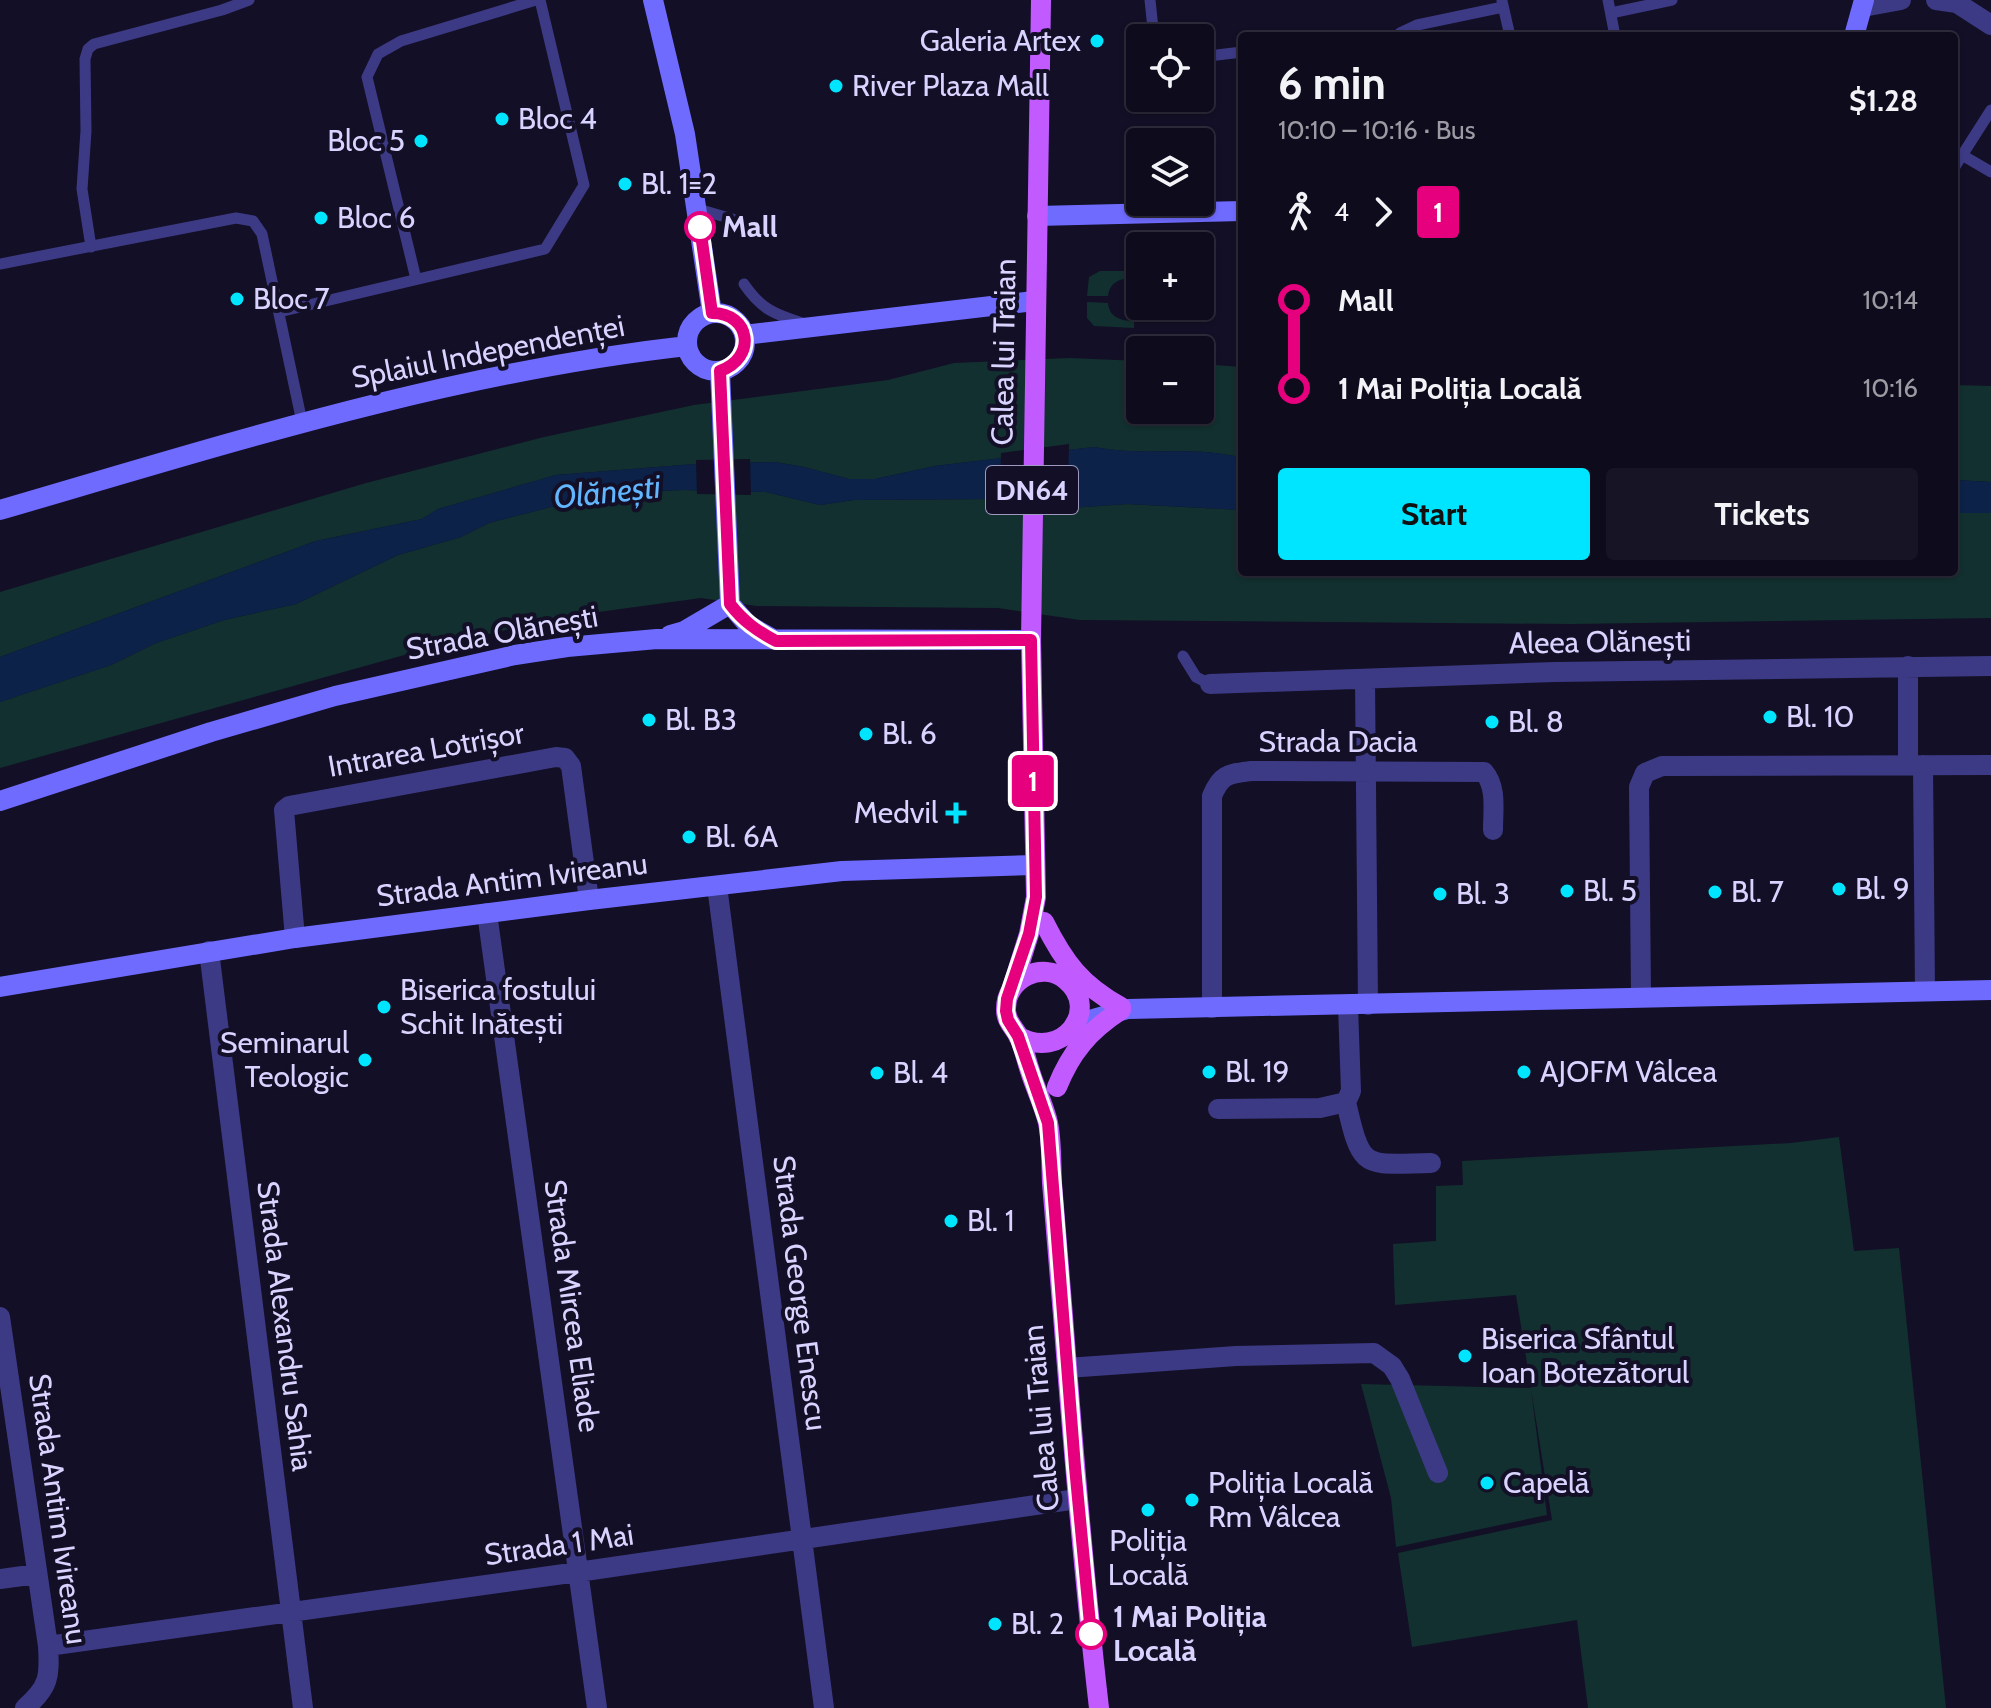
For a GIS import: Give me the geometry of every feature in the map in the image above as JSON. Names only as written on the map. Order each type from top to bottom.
[{"type":"main road","name":"Calea lui Traian","points":[[1012,988],[1029,934],[1036,897],[1031,640],[1041,0]]},
{"type":"main road","name":"Calea lui Traian","points":[[1036,897],[1070,984]]},
{"type":"main road","points":[[1044,922],[1057,948],[1078,977],[1123,1009],[1092,1030],[1080,1043],[1070,1056],[1057,1087]]},
{"type":"main road","points":[[1037,972],[1055,974],[1070,984],[1078,1000],[1072,1029],[1049,1044],[1028,1042],[1018,1036],[1006,1011],[1012,988],[1021,979],[1037,972]]},
{"type":"main road","name":"Calea lui Traian","points":[[1048,1123],[1072,1029]]},
{"type":"main road","name":"Calea lui Traian","points":[[1018,1036],[1048,1123],[1077,1499],[1099,1708]]},
{"type":"street","points":[[653,0],[685,134],[712,313]]},
{"type":"street","points":[[1855,32],[1864,3],[1901,0]]},
{"type":"street","points":[[1936,0],[1957,3],[1991,25]]},
{"type":"street","points":[[1037,216],[1238,211]]},
{"type":"street","points":[[744,335],[1034,301]]},
{"type":"street","points":[[712,313],[729,315],[744,335],[742,354],[737,362],[720,371],[711,371],[695,362],[687,346],[690,328],[703,316],[712,313]]},
{"type":"street","name":"Splaiul Independenței","points":[[0,510],[302,422],[485,379],[616,354],[687,346]]},
{"type":"street","points":[[720,371],[730,604],[748,625],[776,641]]},
{"type":"street","points":[[657,639],[684,631],[730,604]]},
{"type":"street","name":"Strada Olănești","points":[[0,801],[211,732],[335,696],[515,655],[657,639],[1031,640]]},
{"type":"street","points":[[1908,666],[1916,765],[1925,991]]},
{"type":"street","name":"Aleea Olănești","points":[[1210,684],[1555,672],[1991,666]]},
{"type":"street","points":[[1365,679],[1366,771],[1358,1005],[1351,1091],[1346,1102],[1360,1153],[1368,1160],[1380,1164],[1431,1163]]},
{"type":"street","name":"Intrarea Lotrișor","points":[[295,938],[284,810],[289,806],[556,757],[565,758],[571,766],[589,900]]},
{"type":"street","points":[[1641,996],[1639,787],[1645,773],[1662,766],[1991,765]]},
{"type":"street","name":"Strada Dacia","points":[[1212,1008],[1212,796],[1218,782],[1230,774],[1251,771],[1484,772],[1490,780],[1492,792],[1493,830]]},
{"type":"street","name":"Strada Antim Ivireanu","points":[[0,987],[295,938],[589,900],[842,871],[1035,865]]},
{"type":"street","name":"Strada George Enescu","points":[[717,886],[824,1708]]},
{"type":"street","name":"Strada Mircea Eliade","points":[[487,913],[597,1708]]},
{"type":"street","name":"Strada Alexandru Sahia","points":[[209,951],[303,1708]]},
{"type":"street","points":[[1070,984],[1095,1000],[1123,1009],[1991,990]]},
{"type":"street","points":[[1072,1029],[1123,1009]]},
{"type":"street","points":[[1218,1109],[1320,1108],[1346,1102]]},
{"type":"street","name":"Strada Antim Ivireanu","points":[[1,1328],[48,1646],[49,1670],[37,1703]]},
{"type":"street","points":[[1067,1368],[1236,1356],[1374,1353],[1383,1358],[1400,1379],[1438,1473]]},
{"type":"street","name":"Strada 1 Mai","points":[[48,1646],[802,1541],[1077,1499]]},
{"type":"street","points":[[0,1579],[37,1574]]},
{"type":"lane","points":[[91,247],[82,189],[86,131],[85,59],[88,49],[94,44],[249,0]]},
{"type":"lane","points":[[279,312],[545,249],[584,185],[538,0],[401,41],[378,54],[367,77],[416,279]]},
{"type":"lane","points":[[1150,0],[1153,24]]},
{"type":"lane","points":[[1608,0],[1614,32]]},
{"type":"lane","points":[[1611,13],[1672,0]]},
{"type":"lane","points":[[1402,32],[1417,25],[1502,3],[1509,32]]},
{"type":"lane","points":[[1214,55],[1238,52]]},
{"type":"lane","points":[[1958,162],[1991,110]]},
{"type":"lane","points":[[1962,155],[1991,172]]},
{"type":"lane","points":[[698,209],[739,221]]},
{"type":"lane","points":[[0,264],[236,218],[253,221],[262,234],[302,422]]},
{"type":"lane","points":[[744,284],[756,301],[778,316],[814,327]]},
{"type":"lane","points":[[1183,656],[1196,677],[1210,684]]},
{"type":"green space","points":[[1100,271],[1126,271],[1126,279],[1117,281],[1108,296],[1087,296],[1089,277]]},
{"type":"green space","points":[[1087,302],[1108,303],[1116,317],[1134,321],[1134,328],[1094,326],[1087,318]]},
{"type":"green space","points":[[1070,358],[1126,360],[1126,424],[1214,424],[1214,365],[1238,367],[1238,457],[1206,452],[1094,447],[935,466],[875,479],[849,479],[775,462],[695,464],[556,475],[438,509],[422,519],[316,541],[0,657],[0,592],[366,483],[544,437],[694,405],[888,380],[954,363]]},
{"type":"green space","points":[[1958,385],[1991,386],[1991,482],[1958,480]]},
{"type":"green space","points":[[629,492],[766,492],[820,505],[854,500],[995,499],[1070,508],[1128,504],[1238,510],[1238,576],[1958,576],[1958,513],[1991,513],[1991,618],[1571,624],[1080,620],[998,608],[757,606],[701,598],[562,617],[433,647],[0,768],[0,702],[111,665],[156,643],[224,620],[296,604],[398,555],[461,537],[489,523]]},
{"type":"green space","points":[[1839,1137],[1854,1251],[1899,1248],[1946,1708],[1588,1708],[1577,1620],[1412,1647],[1398,1553],[1552,1520],[1531,1389],[1547,1515],[1396,1547],[1391,1498],[1361,1384],[1531,1388],[1516,1295],[1395,1305],[1393,1244],[1436,1241],[1436,1186],[1463,1185],[1462,1161],[1791,1143]]},
{"type":"water","name":"Olănești","points":[[1094,447],[1224,454],[1238,457],[1238,510],[1128,504],[1070,508],[995,499],[854,500],[820,505],[766,492],[629,492],[489,523],[461,537],[398,555],[296,604],[224,620],[156,643],[111,665],[0,702],[0,657],[316,541],[422,519],[438,509],[556,475],[695,464],[775,462],[849,479],[875,479],[935,466]]},
{"type":"water","points":[[1958,480],[1991,482],[1991,513],[1958,513]]},
{"type":"pier","points":[[1069,444],[1067,511],[1000,504],[1001,453]]},
{"type":"pier","points":[[750,459],[751,495],[697,494],[696,460]]},
{"type":"bus line","name":"1","points":[[700,227],[712,313],[729,315],[736,320],[744,335],[745,345],[737,362],[720,371],[730,604],[738,615],[758,632],[776,641],[1031,640],[1036,897],[1029,934],[1007,999],[1006,1011],[1018,1036],[1048,1123],[1091,1634]]},
{"type":"place","name":"Galeria Artex","points":[[1097,41]]},
{"type":"place","name":"River Plaza Mall","points":[[836,86]]},
{"type":"place","name":"Bloc 4","points":[[502,119]]},
{"type":"place","name":"Bloc 5","points":[[421,141]]},
{"type":"place","name":"Bl. 1=2","points":[[625,184]]},
{"type":"place","name":"Bloc 6","points":[[321,218]]},
{"type":"place","name":"Mall","points":[[700,227]]},
{"type":"place","name":"Bloc 7","points":[[237,299]]},
{"type":"place","name":"Bl. 10","points":[[1770,717]]},
{"type":"place","name":"Bl. B3","points":[[649,720]]},
{"type":"place","name":"Bl. 8","points":[[1492,722]]},
{"type":"place","name":"Bl. 6","points":[[866,734]]},
{"type":"place","name":"Medvil","points":[[956,813]]},
{"type":"place","name":"Bl. 6A","points":[[689,837]]},
{"type":"place","name":"Bl. 9","points":[[1839,889]]},
{"type":"place","name":"Bl. 5","points":[[1567,891]]},
{"type":"place","name":"Bl. 7","points":[[1715,892]]},
{"type":"place","name":"Bl. 3","points":[[1440,894]]},
{"type":"place","name":"Biserica fostului Schit Inătești","points":[[384,1007]]},
{"type":"place","name":"Seminarul Teologic","points":[[365,1060]]},
{"type":"place","name":"Bl. 19","points":[[1209,1072]]},
{"type":"place","name":"AJOFM Vâlcea","points":[[1524,1072]]},
{"type":"place","name":"Bl. 4","points":[[877,1073]]},
{"type":"place","name":"Bl. 1","points":[[951,1221]]},
{"type":"place","name":"Biserica Sfântul Ioan Botezătorul","points":[[1465,1356]]},
{"type":"place","name":"Capelă","points":[[1487,1483]]},
{"type":"place","name":"Poliția Locală Rm Vâlcea","points":[[1192,1500]]},
{"type":"place","name":"Poliția Locală","points":[[1148,1510]]},
{"type":"place","name":"Bl. 2","points":[[995,1624]]},
{"type":"place","name":"1 Mai Poliția Locală","points":[[1091,1634]]}]
